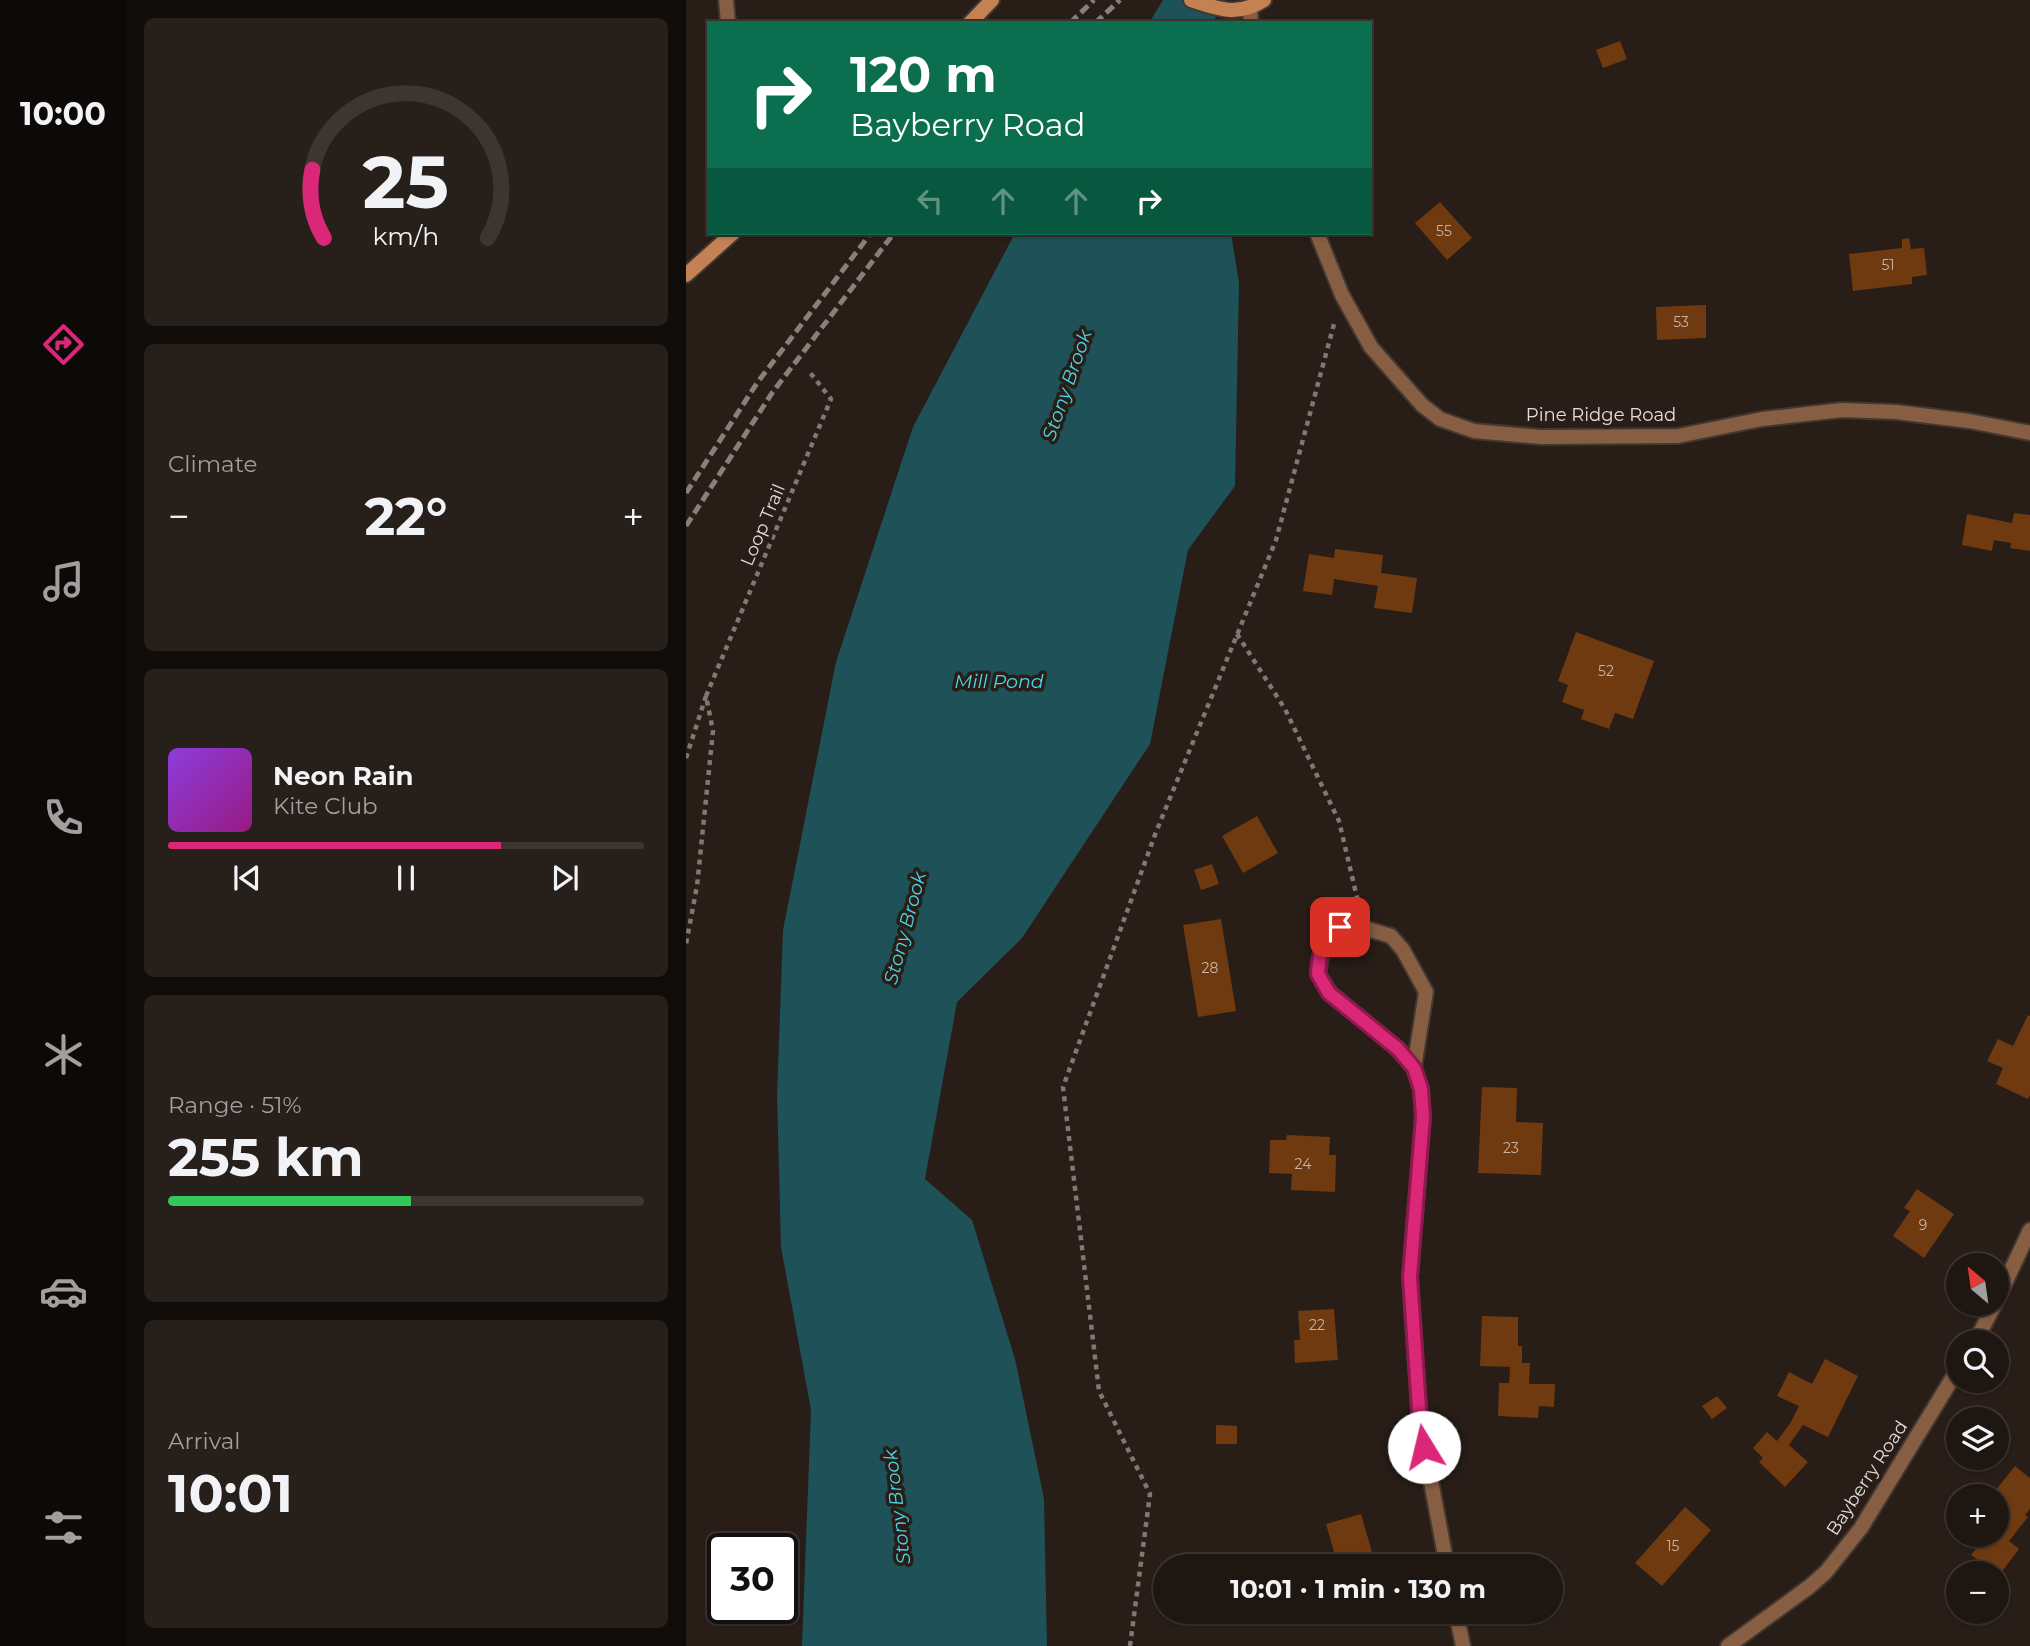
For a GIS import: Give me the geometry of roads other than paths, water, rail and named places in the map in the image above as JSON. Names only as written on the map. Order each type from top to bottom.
[{"type":"main road","points":[[972,21],[992,0]]},
{"type":"main road","points":[[1191,0],[1251,16],[1264,0]]},
{"type":"main road","points":[[686,275],[731,235]]},
{"type":"street","points":[[726,0],[728,21]]},
{"type":"street","name":"Pine Ridge Road","points":[[1318,235],[1342,295],[1371,347],[1422,405],[1440,419],[1474,431],[1541,438],[1678,436],[1762,419],[1842,410],[1896,412],[2030,433]]},
{"type":"street","points":[[1414,1068],[1426,992],[1404,950],[1391,936],[1364,928],[1340,927],[1330,932],[1324,942],[1318,974],[1329,993],[1398,1049],[1414,1068],[1421,1089],[1423,1117],[1410,1277],[1419,1410],[1445,1554]]},
{"type":"street","points":[[2009,1274],[2030,1230]]},
{"type":"street","name":"Bayberry Road","points":[[1728,1646],[1826,1572],[1861,1528],[1946,1389]]},
{"type":"street","points":[[1458,1624],[1463,1646]]},
{"type":"water","points":[[1163,0],[1217,0],[1215,21],[1150,21]]},
{"type":"water","name":"Mill Pond","points":[[1014,235],[1231,235],[1239,283],[1235,486],[1188,550],[1150,744],[1022,938],[957,1002],[925,1179],[972,1220],[1015,1359],[1044,1499],[1047,1646],[802,1646],[811,1410],[781,1247],[777,1096],[783,930],[836,662],[913,427]]},
{"type":"railway","points":[[1072,21],[1094,0]]},
{"type":"railway","points":[[1097,21],[1120,0]]},
{"type":"railway","points":[[686,493],[757,383],[869,235]]},
{"type":"railway","points":[[686,526],[772,393],[892,235]]},
{"type":"water label","name":"Stony Brook","points":[[1067,385]]},
{"type":"water label","name":"Stony Brook","points":[[905,928]]},
{"type":"water label","name":"Stony Brook","points":[[897,1507]]}]
